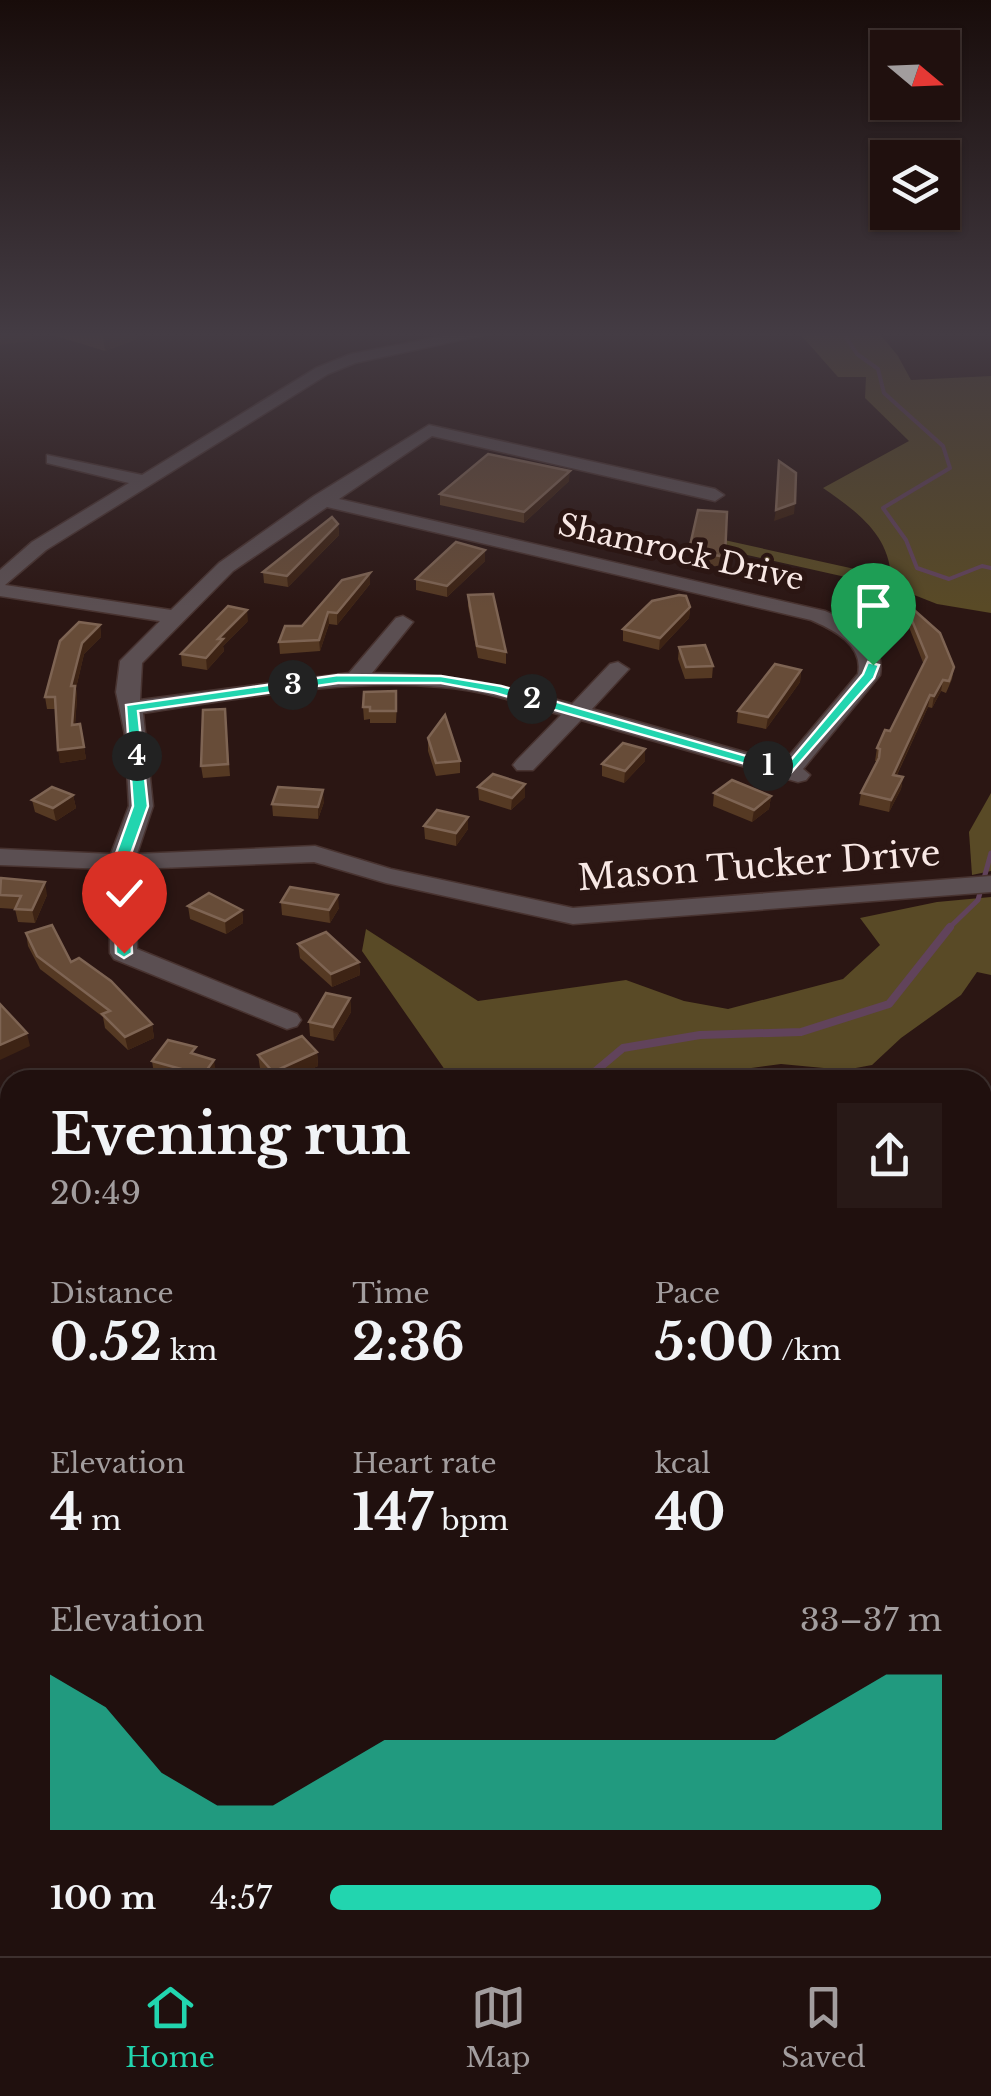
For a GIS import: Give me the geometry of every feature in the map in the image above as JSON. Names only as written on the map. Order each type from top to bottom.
[{"type":"street","points":[[0,580],[39,546],[238,425]]},
{"type":"street","points":[[287,1020],[124,953],[120,862],[140,806],[126,676],[131,661],[226,568],[429,430],[715,494]]},
{"type":"street","points":[[53,460],[146,481]]},
{"type":"street","name":"Shamrock Drive","points":[[321,500],[818,614],[840,624],[870,655],[873,665],[870,675],[793,773],[578,712]]},
{"type":"street","points":[[0,590],[174,617]]},
{"type":"street","points":[[355,679],[403,622]]},
{"type":"street","points":[[525,765],[618,668]]},
{"type":"street","points":[[131,708],[355,679],[441,680],[496,689],[578,712]]},
{"type":"street","name":"Mason Tucker Drive","points":[[0,857],[120,862],[315,854],[386,875],[573,916],[979,885]]},
{"type":"shaded area","points":[[893,425],[991,425],[991,613],[937,604],[899,589],[716,548],[697,534],[891,577],[884,548],[869,525],[823,488],[909,441]]},
{"type":"shaded area","points":[[991,793],[991,871],[972,875],[969,832]]},
{"type":"shaded area","points":[[991,897],[991,975],[977,972],[961,995],[901,1038],[872,1065],[845,1070],[781,1064],[737,1070],[445,1070],[362,951],[366,929],[478,1001],[626,980],[684,1001],[728,1009],[843,979],[880,945],[860,918],[937,902]]},
{"type":"building","points":[[488,454],[570,471],[524,512],[440,494]]},
{"type":"building","points":[[779,461],[796,473],[795,503],[776,510]]},
{"type":"building","points":[[698,510],[727,512],[725,557],[689,550]]},
{"type":"building","points":[[332,517],[338,524],[287,576],[263,572]]},
{"type":"building","points":[[456,542],[485,550],[447,586],[416,579]]},
{"type":"building","points":[[370,573],[337,613],[328,612],[319,640],[279,642],[285,626],[302,626],[342,580]]},
{"type":"building","points":[[493,594],[506,652],[477,646],[468,595]]},
{"type":"building","points":[[686,596],[690,607],[660,638],[623,629],[652,601]]},
{"type":"building","points":[[904,601],[940,633],[954,667],[949,681],[943,680],[934,696],[930,695],[893,775],[903,777],[891,800],[861,793],[879,758],[877,748],[885,730],[890,731],[927,657]]},
{"type":"building","points":[[228,606],[247,610],[218,639],[223,639],[206,658],[181,654]]},
{"type":"building","points":[[79,622],[100,625],[82,643],[71,686],[75,686],[72,725],[80,724],[84,747],[58,750],[55,697],[45,697],[60,641]]},
{"type":"building","points":[[705,645],[713,666],[686,667],[679,647]]},
{"type":"building","points":[[775,664],[801,670],[768,717],[738,711]]},
{"type":"building","points":[[396,691],[396,711],[370,711],[370,707],[363,707],[364,692]]},
{"type":"building","points":[[225,709],[228,764],[201,766],[203,710]]},
{"type":"building","points":[[445,715],[460,761],[436,763],[428,738]]},
{"type":"building","points":[[623,743],[645,749],[625,771],[602,764]]},
{"type":"building","points":[[493,774],[525,784],[512,798],[478,787]]},
{"type":"building","points":[[732,780],[771,796],[754,810],[714,793]]},
{"type":"building","points":[[52,787],[73,795],[53,808],[32,800]]},
{"type":"building","points":[[278,787],[323,790],[318,807],[272,804]]},
{"type":"building","points":[[437,810],[468,817],[456,833],[424,826]]},
{"type":"building","points":[[1,878],[45,882],[32,910],[15,909],[21,896],[0,895]]},
{"type":"building","points":[[290,887],[338,895],[329,910],[281,902]]},
{"type":"building","points":[[209,893],[242,910],[225,921],[188,906]]},
{"type":"building","points":[[52,925],[71,962],[79,958],[111,981],[152,1024],[125,1037],[102,1014],[110,1011],[37,956],[26,933]]},
{"type":"building","points":[[326,932],[359,962],[331,974],[298,944]]},
{"type":"building","points":[[326,993],[350,998],[333,1027],[309,1022]]},
{"type":"building","points":[[0,1004],[27,1033],[0,1045]]},
{"type":"building","points":[[302,1036],[317,1052],[277,1070],[271,1070],[258,1055]]},
{"type":"building","points":[[168,1040],[196,1047],[191,1053],[214,1060],[207,1070],[185,1070],[152,1061]]},
{"type":"waterway","points":[[920,425],[943,446],[950,468],[883,508],[906,540],[917,568],[949,579],[982,566],[991,568]]},
{"type":"waterway","points":[[950,927],[978,900],[991,853]]},
{"type":"waterway","points":[[597,1070],[623,1048],[700,1035],[801,1032],[889,1004],[950,927]]},
{"type":"route","points":[[124,953],[120,862],[140,806],[131,708],[338,679],[389,676],[441,680],[496,689],[788,772],[870,675],[873,665]]}]
